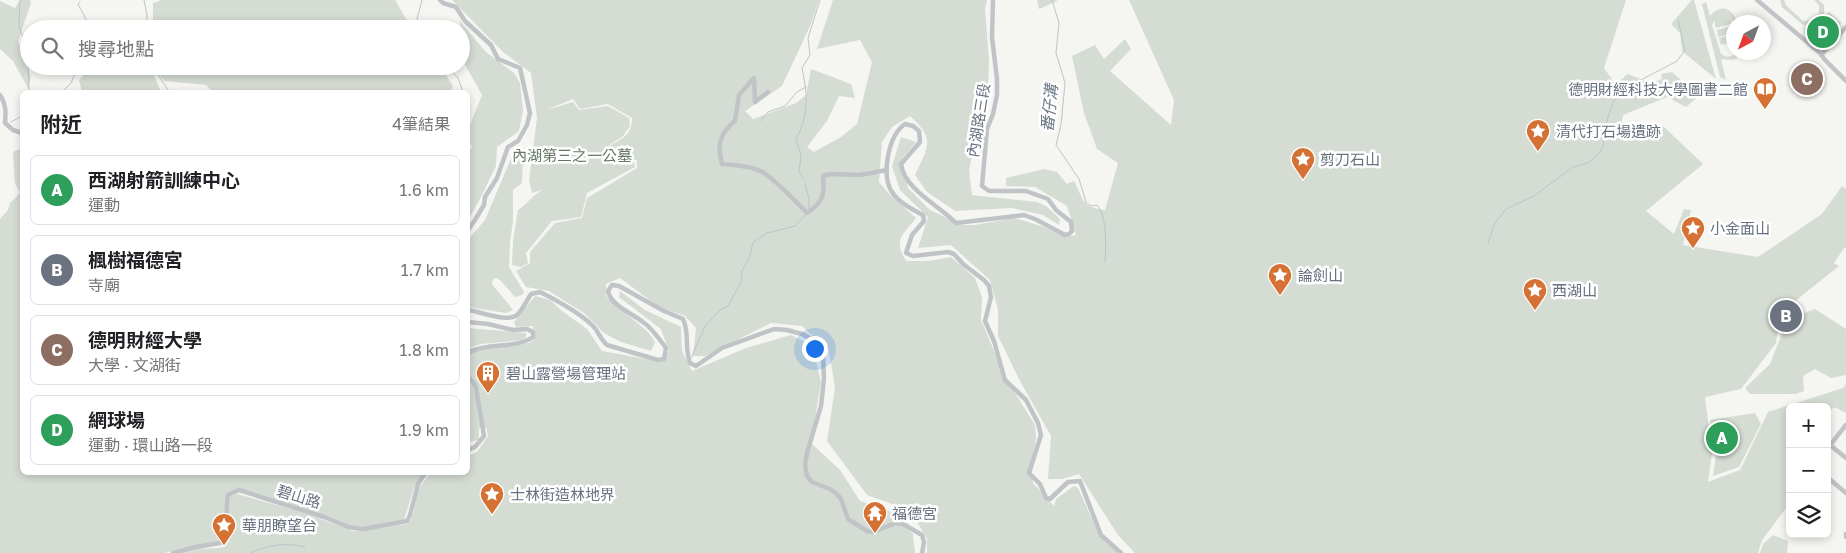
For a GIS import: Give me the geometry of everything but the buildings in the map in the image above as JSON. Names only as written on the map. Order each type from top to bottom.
[{"type":"street","points":[[440,0],[443,3],[456,7],[464,20]]},
{"type":"street","name":"內湖路三段","points":[[993,0],[992,37],[997,95],[993,114],[987,129],[982,186],[989,192],[1026,191],[1048,200],[1056,210],[1071,222],[1072,231],[1064,235],[1024,215],[956,223],[913,187],[902,173],[901,164],[920,142],[919,132],[913,126],[905,124],[892,140],[887,159],[890,188],[893,194],[907,206],[923,215],[924,220],[912,235],[906,253],[913,256],[948,252],[954,254],[989,286],[991,297],[985,321],[994,341],[1006,380],[1026,400],[1038,423],[1040,435],[1028,473],[1040,484],[1046,498],[1050,499],[1068,482],[1080,481],[1102,534],[1121,553]]},
{"type":"street","points":[[1760,1],[1821,54],[1846,81]]},
{"type":"street","points":[[470,26],[491,45],[498,59],[520,68],[530,113],[527,125],[518,141],[508,147],[497,178],[486,196],[484,205],[470,227]]},
{"type":"street","points":[[1821,54],[1846,28]]},
{"type":"street","points":[[768,92],[755,102],[754,78],[739,95],[735,121],[726,128],[718,149],[722,164],[763,172],[791,196],[807,214],[818,205],[824,190],[823,176],[831,174],[860,175],[887,170]]},
{"type":"street","points":[[0,95],[4,100],[6,110],[5,123],[13,130],[20,132]]},
{"type":"street","points":[[470,310],[500,317],[513,317],[518,314],[531,294],[540,292],[569,308],[595,327],[601,340],[607,345],[658,360],[664,359],[666,348],[644,322],[621,307],[609,296],[608,291],[612,285],[619,286],[664,311],[683,319],[687,328],[686,352],[690,363],[696,366],[722,348],[774,328],[802,334],[815,342],[821,349],[824,371],[821,406],[805,464],[807,476],[812,482],[830,489],[836,494],[848,519],[867,531],[873,532],[896,523],[903,524],[922,536],[924,542],[922,553]]},
{"type":"street","points":[[470,322],[513,330],[527,329],[533,332],[533,336],[519,342],[478,348],[470,352]]},
{"type":"street","points":[[470,380],[476,387],[484,436],[475,447],[470,449]]},
{"type":"street","points":[[1831,445],[1846,426]]},
{"type":"street","points":[[1831,448],[1846,458]]},
{"type":"street","name":"碧山路","points":[[173,553],[220,543],[225,532],[228,495],[239,490],[324,516],[348,527],[363,529],[407,521],[418,484],[424,475]]},
{"type":"street","points":[[1831,480],[1846,493]]},
{"type":"green space","points":[[20,0],[30,0],[31,3],[25,20],[20,20],[18,41],[20,47],[20,74],[13,61],[0,49],[0,1],[15,8]]},
{"type":"green space","points":[[162,0],[395,0],[407,20],[153,20],[153,3]]},
{"type":"green space","name":"內湖第三之一公墓","points":[[452,0],[819,0],[811,24],[782,86],[745,111],[753,119],[796,103],[806,95],[811,69],[851,84],[855,98],[839,96],[827,121],[807,147],[814,152],[841,137],[857,124],[872,62],[860,40],[817,49],[833,0],[987,0],[985,9],[989,61],[987,119],[974,148],[969,170],[972,195],[1037,202],[1046,206],[1060,219],[1059,225],[1043,215],[1012,208],[955,211],[927,192],[915,175],[926,150],[926,137],[924,131],[910,116],[892,127],[882,142],[879,182],[891,196],[916,218],[903,234],[900,242],[900,248],[906,261],[929,261],[951,257],[975,278],[982,297],[981,320],[1005,377],[1035,425],[1036,438],[1031,466],[1033,483],[1054,506],[1056,499],[1074,486],[1078,488],[1097,530],[1124,553],[927,553],[927,539],[917,522],[898,506],[867,495],[827,441],[835,388],[829,351],[802,326],[771,323],[705,356],[693,356],[696,328],[685,316],[659,307],[620,278],[606,284],[606,296],[649,333],[655,342],[651,351],[621,342],[604,333],[584,313],[549,291],[526,287],[516,271],[530,263],[530,252],[555,223],[582,218],[587,198],[637,168],[637,160],[612,159],[606,148],[624,137],[630,129],[632,118],[608,104],[580,109],[573,99],[546,110],[573,102],[579,110],[608,106],[629,118],[630,126],[623,136],[605,148],[610,159],[634,162],[635,167],[587,193],[581,217],[552,221],[526,253],[528,263],[521,267],[512,265],[513,241],[518,210],[544,189],[532,193],[529,180],[537,118],[531,73],[503,52]]},
{"type":"green space","points":[[1037,0],[1057,0],[1057,1],[1039,9]]},
{"type":"green space","points":[[1129,0],[1626,0],[1604,68],[1616,85],[1627,74],[1644,80],[1648,85],[1662,79],[1661,74],[1672,72],[1699,96],[1686,107],[1667,97],[1623,115],[1621,126],[1662,125],[1703,164],[1646,211],[1674,234],[1684,209],[1691,210],[1683,245],[1758,257],[1822,214],[1842,186],[1846,189],[1846,248],[1844,248],[1834,263],[1839,266],[1780,313],[1776,343],[1741,389],[1705,397],[1712,453],[1708,482],[1740,470],[1768,412],[1786,406],[1786,508],[1762,540],[1758,553],[1135,553],[1118,535],[1079,474],[1062,479],[1048,479],[1051,436],[1019,379],[998,336],[998,310],[990,280],[951,245],[918,248],[928,217],[900,190],[892,166],[901,137],[916,142],[902,159],[908,188],[930,210],[962,225],[975,225],[1014,218],[1044,227],[1065,237],[1076,235],[1067,206],[1035,187],[1006,186],[1006,178],[1044,169],[1057,172],[1067,184],[1074,181],[1087,205],[1105,210],[1118,163],[1097,149],[1084,113],[1072,56],[1095,45],[1104,59],[1125,39],[1131,49],[1110,71],[1171,125],[1174,100]]},
{"type":"green space","points":[[1694,0],[1716,79],[1682,51],[1680,33],[1671,24]]},
{"type":"green space","points":[[1780,0],[1784,0],[1786,5],[1803,21],[1813,20],[1819,13],[1819,5],[1814,0],[1819,0],[1824,5],[1824,14],[1816,23],[1803,25],[1782,7]]},
{"type":"green space","points":[[1706,2],[1710,16],[1722,9],[1729,10],[1734,15],[1726,15],[1726,25],[1716,28],[1714,21],[1712,25],[1721,54],[1726,56],[1726,60],[1721,59],[1726,80],[1720,77],[1702,4]]},
{"type":"green space","points":[[1829,12],[1841,23],[1837,29],[1824,18]]},
{"type":"green space","points":[[1823,20],[1835,30],[1823,44],[1811,33]]},
{"type":"green space","points":[[1726,28],[1726,35],[1718,37],[1717,30]]},
{"type":"green space","points":[[470,33],[486,52],[514,73],[520,83],[523,110],[519,131],[497,147],[496,166],[470,217],[470,150],[472,147],[470,142],[470,125],[482,95],[470,73]]},
{"type":"green space","points":[[1726,36],[1726,44],[1721,45],[1719,38]]},
{"type":"green space","points":[[21,75],[30,75],[28,88]]},
{"type":"green space","points":[[84,75],[154,75],[160,90],[82,90],[79,80]]},
{"type":"green space","points":[[159,75],[446,75],[453,86],[451,90],[211,90],[206,85],[165,81]]},
{"type":"green space","points":[[20,149],[20,193],[15,183],[13,152]]},
{"type":"green space","points":[[515,149],[523,154],[522,183],[513,190],[513,222],[509,267],[524,292],[522,295],[515,297],[500,280],[497,278],[493,279],[492,284],[513,310],[506,313],[470,307],[470,238],[485,220]]},
{"type":"green space","points":[[20,193],[20,475],[422,475],[414,488],[404,520],[365,527],[347,525],[240,489],[225,497],[224,527],[218,542],[164,553],[0,553],[0,219],[8,210],[10,203]]},
{"type":"green space","points":[[620,291],[645,310],[681,327],[682,351],[692,371],[746,348],[791,335],[812,346],[821,382],[811,443],[840,470],[860,501],[889,511],[913,534],[915,553],[183,553],[197,549],[226,546],[229,541],[227,504],[229,497],[237,494],[299,511],[353,531],[407,524],[412,517],[418,490],[429,475],[470,475],[470,455],[477,452],[488,436],[486,428],[479,428],[479,440],[470,442],[470,348],[529,343],[534,340],[533,326],[516,327],[514,322],[535,296],[550,300],[587,329],[602,351],[662,362],[669,351],[661,329],[619,297]]},
{"type":"green space","points":[[1815,309],[1846,329],[1846,375],[1831,378],[1815,369],[1803,376],[1804,391],[1796,394],[1750,394],[1745,388],[1770,364],[1783,331],[1802,314]]},
{"type":"green space","points":[[470,328],[526,333],[526,337],[522,340],[481,344],[470,347]]},
{"type":"green space","points":[[1846,384],[1846,413],[1834,407],[1831,410],[1831,403],[1796,403],[1843,388]]},
{"type":"green space","points":[[1755,413],[1761,424],[1739,467],[1713,476],[1717,450],[1710,420]]},
{"type":"green space","points":[[1773,535],[1788,541],[1787,553],[1760,553],[1763,544]]},
{"type":"waterway","points":[[20,0],[20,28]]},
{"type":"waterway","points":[[144,0],[147,20]]},
{"type":"waterway","points":[[417,20],[422,0]]},
{"type":"waterway","name":"番仔溝","points":[[804,179],[799,172],[801,156],[796,140],[803,121],[806,105],[802,68],[810,55],[808,38],[820,0]]},
{"type":"waterway","name":"番仔溝","points":[[1052,0],[1059,23],[1056,53],[1065,83],[1061,125],[1056,145],[1079,179],[1086,202],[1091,206],[1097,205],[1103,216],[1106,248],[1105,262]]},
{"type":"waterway","points":[[80,2],[78,4],[86,20]]},
{"type":"waterway","points":[[1488,243],[1494,225],[1506,209],[1534,196],[1573,167],[1588,163],[1599,154],[1603,146],[1607,121],[1616,97],[1629,90],[1637,82],[1677,61],[1685,50],[1678,20]]},
{"type":"waterway","points":[[29,75],[29,90]]},
{"type":"waterway","points":[[64,90],[71,83],[74,75]]},
{"type":"waterway","points":[[158,75],[168,90]]},
{"type":"waterway","points":[[455,75],[462,90]]},
{"type":"waterway","points":[[760,121],[768,112],[785,106],[797,92],[806,87]]},
{"type":"waterway","points":[[11,122],[20,117]]},
{"type":"waterway","points":[[805,184],[809,198],[809,211]]},
{"type":"waterway","points":[[691,358],[705,326],[720,310],[728,306],[733,297],[741,282],[742,271],[749,259],[753,242],[767,233],[795,226],[806,214]]},
{"type":"waterway","points":[[250,553],[277,545],[305,547]]},
{"type":"place","name":"網球場","points":[[1823,32]]},
{"type":"place","name":"德明財經大學","points":[[1807,79]]},
{"type":"place","name":"德明財經科技大學圖書二館","points":[[1765,110]]},
{"type":"place","name":"清代打石場遺跡","points":[[1538,152]]},
{"type":"place","name":"剪刀石山","points":[[1303,180]]},
{"type":"place","name":"小金面山","points":[[1693,249]]},
{"type":"place","name":"論劍山","points":[[1280,296]]},
{"type":"place","name":"西湖山","points":[[1535,311]]},
{"type":"place","name":"楓樹福德宮","points":[[1786,316]]},
{"type":"place","name":"碧山露營場管理站","points":[[488,394]]},
{"type":"place","name":"西湖射箭訓練中心","points":[[1722,438]]},
{"type":"place","name":"士林街造林地界","points":[[492,515]]},
{"type":"place","name":"福德宮","points":[[875,534]]},
{"type":"place","name":"華朋瞭望台","points":[[224,546]]}]
